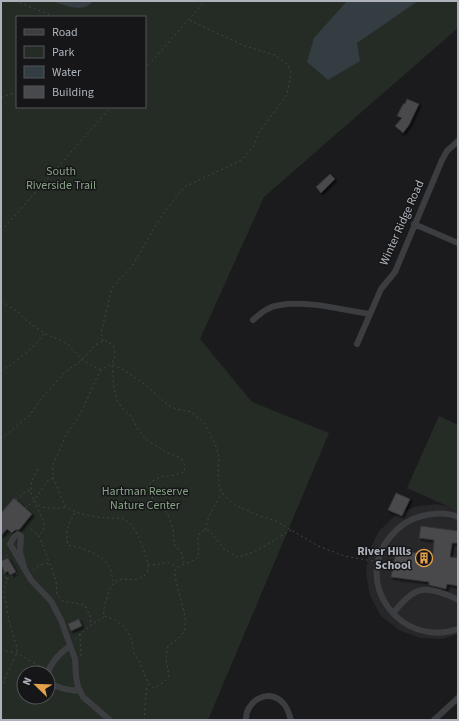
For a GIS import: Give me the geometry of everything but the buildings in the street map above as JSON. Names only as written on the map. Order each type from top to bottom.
[{"type":"street","name":"Winter Ridge Road","points":[[358,344],[380,289],[395,272],[442,160],[447,151],[458,141]]},
{"type":"street","points":[[414,224],[458,243]]},
{"type":"street","points":[[253,320],[262,311],[278,305],[293,304],[370,314]]},
{"type":"street","points":[[458,517],[433,513],[413,518],[397,528],[385,543],[378,562],[377,581],[383,600],[392,613],[410,627],[428,633],[448,632],[458,628]]},
{"type":"street","points":[[25,568],[20,552],[21,536],[18,534],[14,537],[10,544],[31,580],[51,601],[61,620],[75,659],[76,676],[80,691],[83,697],[110,720]]},
{"type":"street","points":[[392,613],[409,597],[422,590],[434,591],[458,600]]},
{"type":"street","points":[[52,665],[60,653],[70,646]]},
{"type":"street","points":[[56,685],[62,688],[80,691]]},
{"type":"street","points":[[246,720],[249,706],[256,699],[269,696],[283,701],[288,709],[291,720]]},
{"type":"street","points":[[434,720],[458,698]]},
{"type":"path","points":[[15,1],[52,16]]},
{"type":"path","points":[[146,68],[205,1]]},
{"type":"path","points":[[103,341],[101,333],[112,288],[133,265],[160,218],[184,187],[240,161],[253,147],[260,131],[287,95],[291,72],[288,65],[275,55],[245,46],[188,20]]},
{"type":"path","points":[[1,96],[16,92]]},
{"type":"path","points":[[1,231],[110,108]]},
{"type":"path","points":[[1,302],[17,311],[28,322],[44,333],[68,344],[82,360],[101,370]]},
{"type":"path","points":[[1,371],[11,366],[40,339],[44,333]]},
{"type":"path","points":[[1,439],[30,415],[40,400],[65,372],[82,360],[95,345],[103,341],[113,345],[115,356],[112,364],[117,400],[122,408],[131,416],[139,431],[147,440],[166,452],[181,458],[185,464],[186,468],[184,472],[158,478],[149,484],[148,488],[153,499],[167,513],[173,528],[174,543],[181,552],[185,563]]},
{"type":"path","points":[[104,616],[103,612],[111,585],[122,579],[137,579],[145,575],[148,572],[148,564],[136,532],[126,520],[122,518],[111,519],[76,512],[65,506],[54,477],[53,465],[66,435],[80,415],[91,388],[101,370],[112,364]]},
{"type":"path","points":[[112,364],[143,383],[168,405],[176,409],[191,412],[206,425],[216,446],[219,458],[218,474],[222,493],[237,506],[276,521],[318,546],[344,556],[378,562]]},
{"type":"path","points":[[38,469],[32,481],[32,491],[37,511],[45,522],[45,527],[39,536]]},
{"type":"path","points":[[25,508],[34,500],[47,481],[54,477]]},
{"type":"path","points":[[16,500],[26,491],[32,491]]},
{"type":"path","points":[[148,683],[154,688],[164,682],[169,676],[166,658],[168,646],[177,639],[184,630],[185,618],[174,577],[175,570],[185,563],[196,560],[198,557],[197,538],[199,534],[205,530],[209,516],[222,493]]},
{"type":"path","points":[[35,504],[46,508],[62,508],[65,506]]},
{"type":"path","points":[[76,512],[68,525],[68,544],[88,550],[101,559],[110,567],[114,582]]},
{"type":"path","points":[[31,529],[39,536],[48,563],[56,580],[57,595],[63,601],[85,605],[90,616],[90,625]]},
{"type":"path","points":[[205,530],[209,530],[224,549],[237,556],[249,555],[291,530]]},
{"type":"path","points":[[148,564],[155,565],[167,562],[178,567]]},
{"type":"path","points":[[32,570],[39,565],[48,563]]},
{"type":"path","points":[[1,568],[6,579],[4,592],[9,621],[17,648],[17,653],[1,687]]},
{"type":"path","points":[[6,579],[25,568]]},
{"type":"path","points":[[70,646],[90,625],[99,621],[104,616]]},
{"type":"path","points":[[104,616],[115,620],[125,627],[132,640],[134,653],[140,663],[148,683],[144,720]]},
{"type":"path","points":[[80,634],[81,659]]},
{"type":"path","points":[[1,650],[17,653],[38,665]]},
{"type":"shaded area","points":[[436,504],[458,509],[458,634],[443,639],[420,638],[399,630],[381,616],[370,596],[366,573],[369,551],[379,531],[395,516],[414,507]]},
{"type":"green space","name":"Hartman Reserve Nature Center","points":[[1,1],[458,1],[458,28],[264,197],[200,339],[252,402],[329,433],[208,720],[1,720]]},
{"type":"green space","points":[[439,416],[458,425],[458,511],[407,488]]},
{"type":"water","points":[[52,1],[93,1],[89,5],[79,8]]},
{"type":"water","points":[[347,1],[418,1],[357,43],[360,61],[328,80],[307,62],[314,38]]},
{"type":"place","name":"River Hills School","points":[[424,558]]},
{"type":"park label","name":"South Riverside Trail","points":[[61,178]]}]
